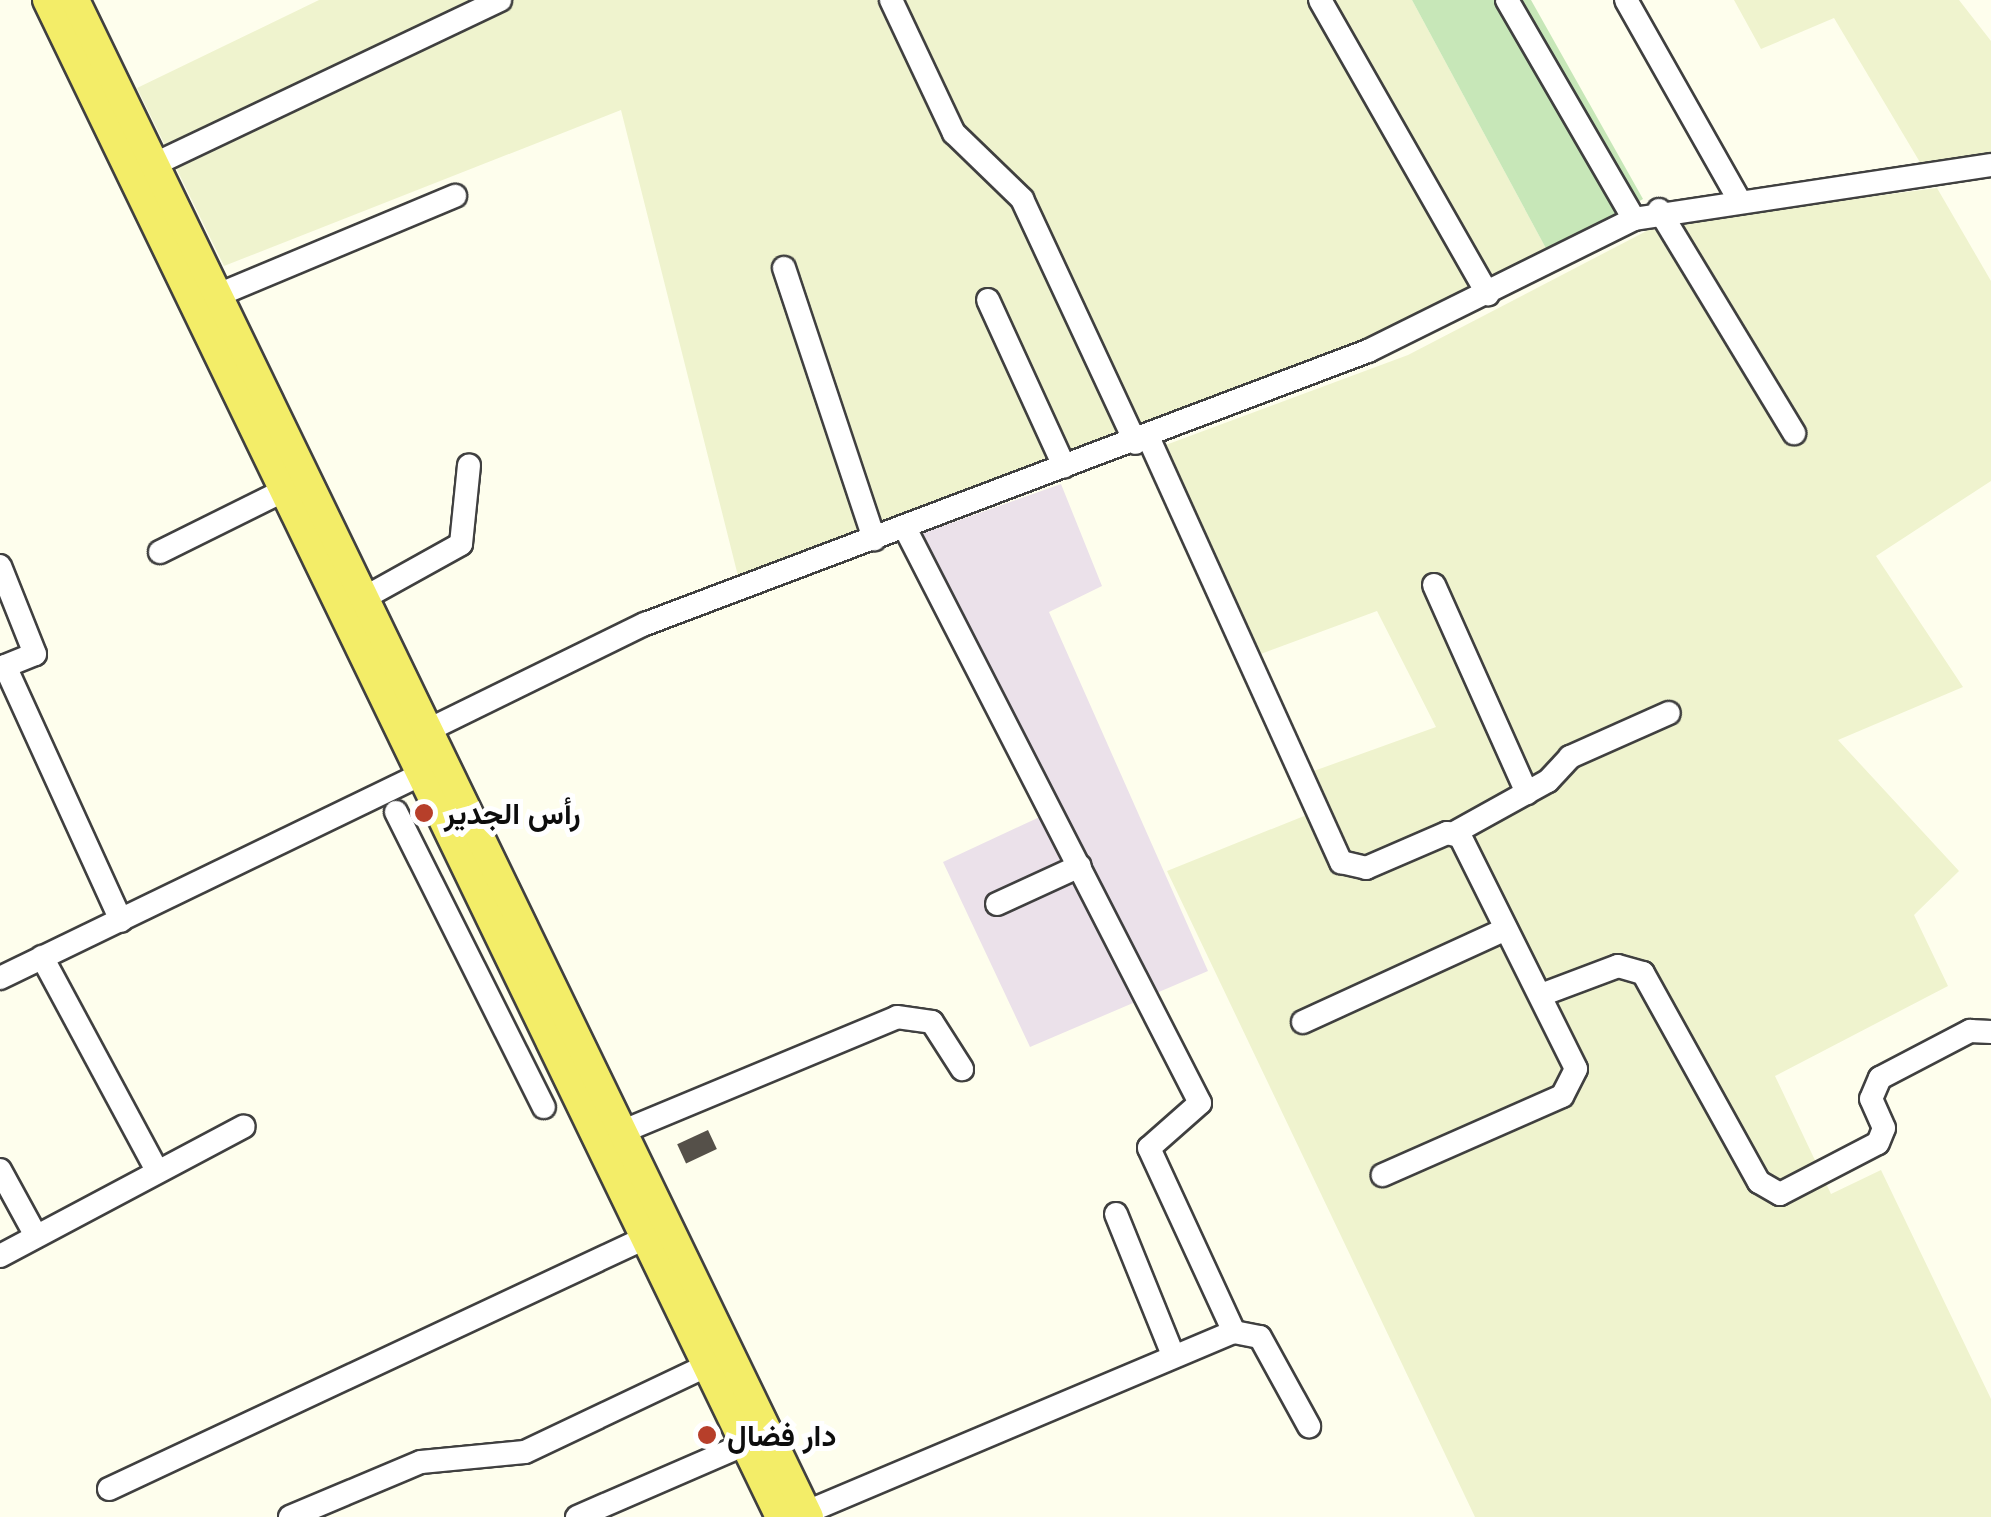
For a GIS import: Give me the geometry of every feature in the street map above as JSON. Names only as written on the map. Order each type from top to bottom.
[{"type":"main road","points":[[47,0],[284,490],[419,734],[619,1133],[798,1515]]},
{"type":"main road","points":[[74,0],[364,598],[419,734]]},
{"type":"main road","points":[[436,767],[644,1238],[746,1444],[798,1515]]},
{"type":"street","points":[[155,164],[500,0]]},
{"type":"street","points":[[891,0],[954,133],[1022,200],[1143,441],[1340,862],[1366,868],[1454,833],[1527,793],[1570,757],[1670,712]]},
{"type":"street","points":[[1320,0],[1488,294]]},
{"type":"street","points":[[1507,0],[1634,218]]},
{"type":"street","points":[[1626,0],[1738,196]]},
{"type":"street","points":[[419,734],[645,624],[1064,466],[1143,441],[1488,294],[1634,218],[1738,196],[1991,165]]},
{"type":"street","points":[[218,294],[455,196]]},
{"type":"street","points":[[1659,210],[1794,433]]},
{"type":"street","points":[[784,268],[874,539]]},
{"type":"street","points":[[988,300],[1064,466]]},
{"type":"street","points":[[364,598],[461,544],[470,464]]},
{"type":"street","points":[[160,552],[284,490]]},
{"type":"street","points":[[905,528],[1200,1103],[1150,1148],[1234,1332]]},
{"type":"street","points":[[0,566],[34,654],[3,667],[121,922]]},
{"type":"street","points":[[1434,586],[1527,793]]},
{"type":"street","points":[[0,978],[436,767]]},
{"type":"street","points":[[396,812],[544,1107]]},
{"type":"street","points":[[1384,1175],[1571,1090],[1576,1068],[1454,833]]},
{"type":"street","points":[[998,904],[1080,866]]},
{"type":"street","points":[[1303,1022],[1506,930]]},
{"type":"street","points":[[42,957],[156,1169]]},
{"type":"street","points":[[1541,995],[1618,966],[1643,972],[1759,1182],[1780,1194],[1878,1143],[1884,1128],[1871,1099],[1880,1078],[1970,1030],[1991,1032]]},
{"type":"street","points":[[619,1133],[897,1018],[932,1022],[962,1069]]},
{"type":"street","points":[[0,1256],[156,1169],[244,1126]]},
{"type":"street","points":[[0,1170],[36,1236]]},
{"type":"street","points":[[1116,1214],[1174,1355]]},
{"type":"street","points":[[109,1489],[644,1238]]},
{"type":"street","points":[[798,1515],[1234,1332],[1260,1337],[1309,1426]]},
{"type":"street","points":[[290,1517],[421,1462],[524,1452],[708,1365]]},
{"type":"street","points":[[577,1517],[746,1444]]},
{"type":"shaded area","points":[[1061,484],[1102,586],[1049,612],[1208,971],[1030,1047],[943,862],[1044,815],[906,539]]},
{"type":"green space","points":[[319,0],[1412,0],[1549,254],[1390,335],[738,576],[621,110],[224,266],[137,88]]},
{"type":"green space","points":[[1412,0],[1531,0],[1643,199],[1549,254]]},
{"type":"green space","points":[[1734,0],[1959,0],[1991,41],[1991,155],[1921,164],[1834,18],[1761,49]]},
{"type":"green space","points":[[1937,188],[1991,281],[1991,481],[1876,556],[1963,687],[1838,740],[1959,871],[1914,915],[1948,986],[1775,1076],[1831,1194],[1881,1170],[1991,1399],[1991,1517],[1475,1517],[1167,871],[1324,808],[1311,772],[1436,727],[1377,611],[1258,655],[1163,446],[1408,355],[1660,224]]},
{"type":"building","points":[[708,1130],[717,1149],[686,1163],[677,1144]]},
{"type":"place","name":"رأس الجدير","points":[[424,813]]},
{"type":"place","name":"دار فضال","points":[[707,1435]]}]
